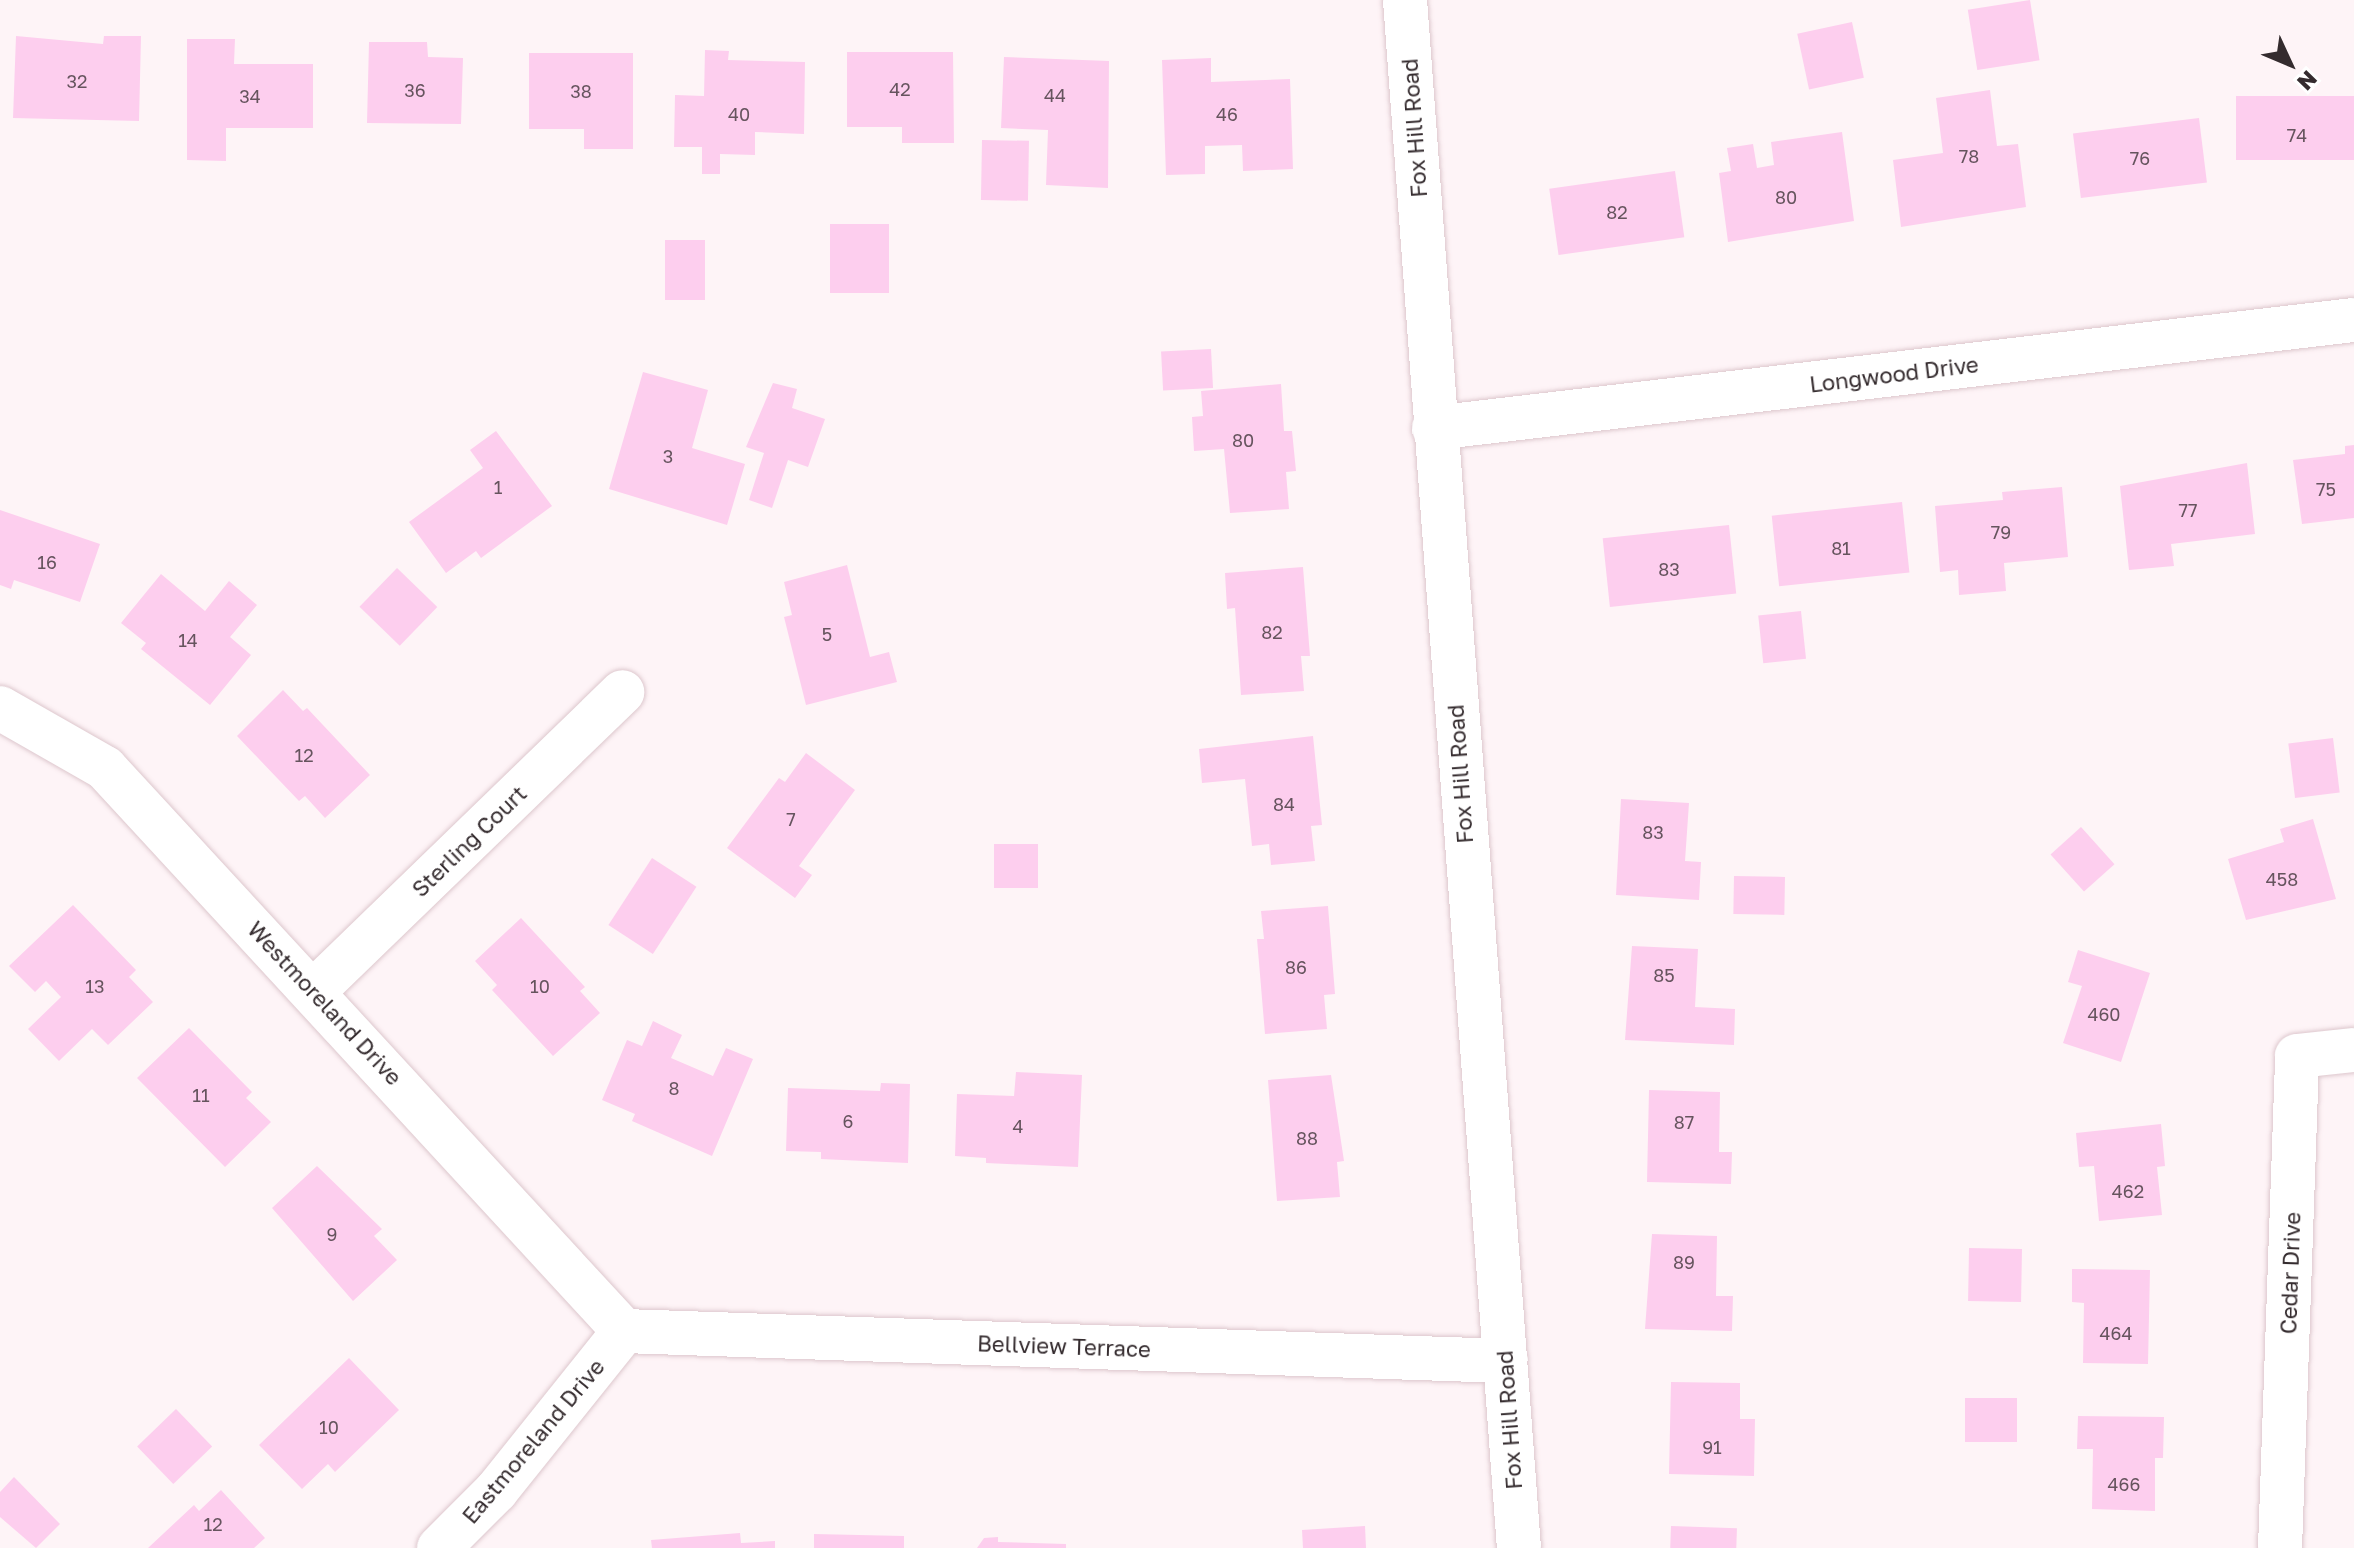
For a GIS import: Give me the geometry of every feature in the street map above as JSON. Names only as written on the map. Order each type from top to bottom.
[{"type":"street","name":"Fox Hill Road","points":[[1405,0],[1434,428],[1519,1548]]},
{"type":"street","name":"Longwood Drive","points":[[1434,428],[2354,320]]},
{"type":"street","name":"Sterling Court","points":[[315,990],[622,692]]},
{"type":"street","name":"Westmoreland Drive","points":[[0,708],[105,768],[315,990],[624,1331]]},
{"type":"street","name":"Cedar Drive","points":[[2280,1548],[2297,1056],[2354,1050]]},
{"type":"street","name":"Bellview Terrace","points":[[624,1331],[1505,1361]]},
{"type":"street","name":"Eastmoreland Drive","points":[[439,1548],[496,1491],[624,1331]]},
{"type":"building","points":[[2030,0],[2040,60],[1977,70],[1968,10]]},
{"type":"building","points":[[1852,22],[1864,78],[1809,89],[1797,34]]},
{"type":"building","points":[[16,36],[103,44],[104,36],[141,36],[139,121],[13,118]]},
{"type":"building","points":[[187,39],[235,39],[234,64],[313,64],[313,128],[226,128],[226,161],[187,160]]},
{"type":"building","points":[[369,42],[427,42],[428,57],[463,58],[461,124],[367,123]]},
{"type":"building","points":[[705,50],[729,51],[728,60],[805,62],[804,134],[755,132],[755,155],[720,154],[720,174],[702,174],[702,147],[674,147],[675,95],[704,96]]},
{"type":"building","points":[[847,52],[953,52],[954,143],[902,143],[902,127],[847,127]]},
{"type":"building","points":[[529,53],[633,53],[633,149],[584,149],[584,129],[529,129]]},
{"type":"building","points":[[1004,57],[1109,61],[1108,188],[1046,185],[1048,130],[1001,128]]},
{"type":"building","points":[[1211,58],[1211,82],[1290,79],[1293,169],[1243,171],[1242,145],[1205,146],[1205,174],[1166,175],[1162,60]]},
{"type":"building","points":[[1990,90],[1997,146],[2018,144],[2026,207],[1901,227],[1893,160],[1943,153],[1936,98]]},
{"type":"building","points":[[2236,96],[2354,96],[2354,160],[2236,160]]},
{"type":"building","points":[[2199,118],[2207,183],[2081,198],[2073,133]]},
{"type":"building","points":[[1842,132],[1854,221],[1728,242],[1719,173],[1731,171],[1727,148],[1753,144],[1757,168],[1774,165],[1771,142]]},
{"type":"building","points":[[982,140],[1029,141],[1028,201],[981,200]]},
{"type":"building","points":[[1675,171],[1684,237],[1559,255],[1549,189]]},
{"type":"building","points":[[830,224],[889,224],[889,293],[830,293]]},
{"type":"building","points":[[665,240],[705,240],[705,300],[665,300]]},
{"type":"building","points":[[1211,349],[1213,388],[1163,391],[1161,352]]},
{"type":"building","points":[[643,372],[708,390],[692,448],[745,464],[727,525],[609,489]]},
{"type":"building","points":[[773,383],[797,389],[792,408],[825,419],[808,467],[788,460],[772,508],[749,500],[764,453],[746,447]]},
{"type":"building","points":[[1281,384],[1284,431],[1292,431],[1296,471],[1286,472],[1289,509],[1230,513],[1224,449],[1194,451],[1192,417],[1203,416],[1201,391]]},
{"type":"building","points":[[496,431],[552,506],[481,558],[476,551],[446,573],[409,522],[483,468],[470,450]]},
{"type":"building","points":[[2354,445],[2354,518],[2302,524],[2293,460],[2345,454],[2345,446]]},
{"type":"building","points":[[2247,463],[2255,534],[2171,544],[2174,566],[2129,570],[2120,486]]},
{"type":"building","points":[[2062,487],[2068,557],[2004,563],[2006,591],[1959,595],[1958,570],[1940,572],[1935,506],[2003,500],[2002,492]]},
{"type":"building","points":[[1902,502],[1909,573],[1779,586],[1772,516]]},
{"type":"building","points":[[0,510],[100,544],[80,602],[14,580],[11,589],[0,585]]},
{"type":"building","points":[[1729,525],[1736,594],[1610,607],[1603,538]]},
{"type":"building","points":[[847,565],[870,657],[889,652],[897,682],[806,705],[784,617],[792,615],[784,582]]},
{"type":"building","points":[[1303,567],[1310,656],[1301,656],[1304,691],[1241,695],[1235,608],[1227,609],[1225,573]]},
{"type":"building","points":[[397,568],[437,607],[400,646],[359,607]]},
{"type":"building","points":[[161,574],[205,611],[229,581],[257,605],[230,637],[251,655],[210,705],[141,649],[146,643],[121,623]]},
{"type":"building","points":[[1801,611],[1806,659],[1763,663],[1758,615]]},
{"type":"building","points":[[283,690],[303,711],[307,708],[370,775],[325,818],[305,796],[299,801],[237,736]]},
{"type":"building","points":[[1313,736],[1322,825],[1311,826],[1315,861],[1271,865],[1269,844],[1252,846],[1245,779],[1202,783],[1199,749]]},
{"type":"building","points":[[2333,738],[2340,793],[2295,798],[2288,743]]},
{"type":"building","points":[[806,753],[855,790],[799,866],[812,875],[795,898],[727,848],[779,778],[785,782]]},
{"type":"building","points":[[1621,799],[1689,803],[1685,861],[1701,862],[1699,900],[1616,895]]},
{"type":"building","points":[[2313,819],[2336,899],[2246,920],[2228,859],[2284,842],[2280,829]]},
{"type":"building","points":[[2081,827],[2114,864],[2084,892],[2051,854]]},
{"type":"building","points":[[994,844],[1038,844],[1038,888],[994,888]]},
{"type":"building","points":[[652,858],[696,887],[653,954],[608,925]]},
{"type":"building","points":[[1734,876],[1785,877],[1784,915],[1733,914]]},
{"type":"building","points":[[73,905],[136,970],[129,977],[153,1002],[108,1045],[92,1029],[59,1061],[28,1029],[61,997],[46,981],[35,992],[9,966]]},
{"type":"building","points":[[1328,906],[1335,994],[1324,995],[1327,1029],[1265,1034],[1257,939],[1264,939],[1261,911]]},
{"type":"building","points":[[521,918],[585,987],[580,991],[600,1013],[553,1056],[492,990],[497,985],[475,961]]},
{"type":"building","points":[[1632,946],[1698,949],[1695,1007],[1735,1009],[1734,1045],[1625,1040]]},
{"type":"building","points":[[2078,950],[2150,973],[2121,1062],[2063,1043],[2082,986],[2068,982]]},
{"type":"building","points":[[653,1021],[682,1035],[671,1058],[713,1076],[726,1048],[753,1059],[712,1156],[632,1121],[635,1114],[602,1100],[627,1040],[642,1046]]},
{"type":"building","points":[[189,1028],[252,1092],[246,1098],[271,1122],[225,1167],[137,1078]]},
{"type":"building","points":[[1016,1072],[1082,1075],[1078,1167],[986,1163],[986,1158],[955,1156],[957,1094],[1014,1096]]},
{"type":"building","points":[[1331,1075],[1344,1161],[1337,1162],[1340,1197],[1277,1201],[1268,1080]]},
{"type":"building","points":[[881,1083],[910,1084],[908,1163],[821,1159],[821,1152],[786,1151],[788,1088],[880,1091]]},
{"type":"building","points":[[1649,1090],[1720,1092],[1719,1152],[1732,1152],[1731,1184],[1647,1182]]},
{"type":"building","points":[[2161,1124],[2165,1166],[2157,1167],[2162,1215],[2099,1221],[2094,1166],[2079,1167],[2076,1133]]},
{"type":"building","points":[[317,1166],[382,1229],[374,1236],[397,1260],[353,1301],[272,1208]]},
{"type":"building","points":[[1652,1234],[1717,1236],[1716,1296],[1733,1296],[1732,1331],[1645,1329]]},
{"type":"building","points":[[1969,1248],[2022,1249],[2021,1302],[1968,1301]]},
{"type":"building","points":[[2072,1269],[2150,1270],[2148,1364],[2083,1363],[2084,1303],[2072,1302]]},
{"type":"building","points":[[349,1358],[399,1410],[335,1472],[328,1464],[302,1489],[259,1445]]},
{"type":"building","points":[[1671,1382],[1740,1383],[1740,1419],[1755,1419],[1754,1476],[1669,1474]]},
{"type":"building","points":[[1965,1398],[2017,1398],[2017,1442],[1965,1442]]},
{"type":"building","points":[[176,1409],[212,1446],[173,1484],[137,1447]]},
{"type":"building","points":[[2078,1416],[2164,1417],[2163,1458],[2155,1458],[2155,1511],[2092,1509],[2093,1449],[2077,1449]]},
{"type":"building","points":[[14,1477],[60,1524],[36,1548],[0,1517],[0,1492]]},
{"type":"building","points":[[221,1490],[265,1538],[254,1548],[148,1548],[194,1505],[199,1511]]},
{"type":"building","points":[[1365,1526],[1366,1548],[1303,1548],[1302,1530]]},
{"type":"building","points":[[1671,1526],[1737,1528],[1736,1548],[1670,1548]]},
{"type":"building","points":[[740,1533],[741,1543],[775,1541],[775,1548],[652,1548],[651,1540]]},
{"type":"building","points":[[814,1534],[904,1536],[904,1548],[814,1548]]},
{"type":"building","points":[[998,1537],[998,1542],[1066,1544],[1066,1548],[977,1548],[984,1538]]}]
